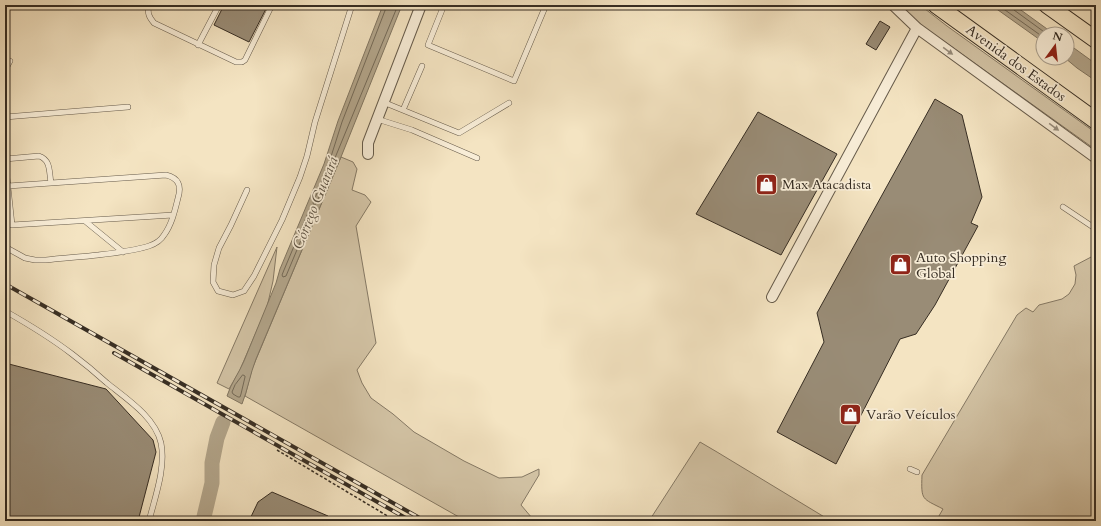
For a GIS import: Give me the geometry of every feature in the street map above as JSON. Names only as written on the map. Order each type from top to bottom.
[{"type":"highway","name":"Avenida dos Estados","points":[[936,5],[1096,121]]},
{"type":"highway","points":[[1047,5],[1096,40]]},
{"type":"street","points":[[368,154],[368,143],[421,5]]},
{"type":"street","points":[[892,5],[917,28],[1096,158]]},
{"type":"street","points":[[772,296],[917,28]]},
{"type":"lane","points":[[149,5],[148,14],[154,23],[236,62],[242,62],[245,60],[272,5]]},
{"type":"lane","points":[[198,45],[219,5]]},
{"type":"lane","points":[[247,190],[219,248],[214,265],[213,282],[218,291],[233,294],[244,291],[254,276],[282,220],[307,156],[315,122],[352,5]]},
{"type":"lane","points":[[444,5],[428,45],[514,82],[546,5]]},
{"type":"lane","points":[[5,70],[10,61]]},
{"type":"lane","points":[[403,110],[422,66]]},
{"type":"lane","points":[[383,102],[459,133],[509,103]]},
{"type":"lane","points":[[5,118],[128,107]]},
{"type":"lane","points":[[377,119],[412,130],[477,158]]},
{"type":"lane","points":[[12,225],[5,159],[39,156],[43,158],[48,163],[51,183]]},
{"type":"lane","points":[[5,247],[25,258],[46,260],[123,252],[150,245],[157,242],[164,236],[169,227],[180,188],[177,181],[166,175],[8,186]]},
{"type":"lane","points":[[1063,207],[1096,229]]},
{"type":"lane","points":[[5,224],[12,225],[173,215]]},
{"type":"lane","points":[[85,220],[123,252]]},
{"type":"lane","points":[[5,311],[25,322],[73,354],[138,408],[152,423],[160,442],[163,458],[148,521]]},
{"type":"lane","points":[[910,469],[917,472]]},
{"type":"path","points":[[277,450],[396,521]]},
{"type":"shaded area","points":[[899,5],[920,5],[1096,133],[1096,150],[924,27]]},
{"type":"shaded area","points":[[341,157],[353,162],[357,169],[352,190],[365,195],[371,202],[356,226],[376,343],[357,370],[362,383],[371,398],[414,432],[464,461],[499,478],[522,477],[539,469],[539,475],[521,505],[532,518],[537,521],[466,521],[245,396],[252,369]]},
{"type":"shaded area","points":[[277,247],[273,281],[267,307],[239,372],[229,389],[217,383]]},
{"type":"shaded area","points":[[1093,256],[1096,259],[1096,521],[936,521],[943,509],[924,498],[922,490],[922,475],[1017,315],[1026,308],[1033,312],[1039,305],[1062,299],[1069,294],[1075,284],[1076,275],[1074,266]]},
{"type":"shaded area","points":[[700,442],[717,452],[831,521],[649,521]]},
{"type":"water","points":[[383,5],[402,5],[341,157],[256,359],[242,404],[227,396],[244,361],[276,283],[280,269],[324,164],[338,121]]},
{"type":"water","points":[[991,5],[1014,5],[1043,26],[1035,26],[1035,36]]},
{"type":"water","points":[[1075,49],[1096,64],[1096,81],[1075,66]]},
{"type":"building","points":[[224,5],[268,5],[249,42],[214,25]]},
{"type":"building","points":[[880,21],[890,27],[876,50],[866,44]]},
{"type":"building","name":"Auto Shopping Global","points":[[935,99],[962,115],[982,197],[971,223],[978,226],[935,305],[916,334],[900,339],[836,464],[777,432],[824,342],[817,313]]},
{"type":"building","name":"Max Atacadista","points":[[758,112],[837,154],[781,255],[696,214]]},
{"type":"building","points":[[5,363],[106,389],[153,440],[156,452],[138,521],[5,521]]},
{"type":"building","points":[[272,492],[328,516],[325,521],[249,521],[258,502]]},
{"type":"waterway","name":"Córrego Guarará","points":[[203,521],[212,483],[212,463],[217,438],[223,422]]},
{"type":"railway","points":[[5,284],[425,521]]},
{"type":"railway","points":[[114,353],[411,521]]},
{"type":"place","name":"Max Atacadista","points":[[767,184]]},
{"type":"place","name":"Auto Shopping Global","points":[[900,265]]},
{"type":"place","name":"Varão Veículos","points":[[850,414]]}]
